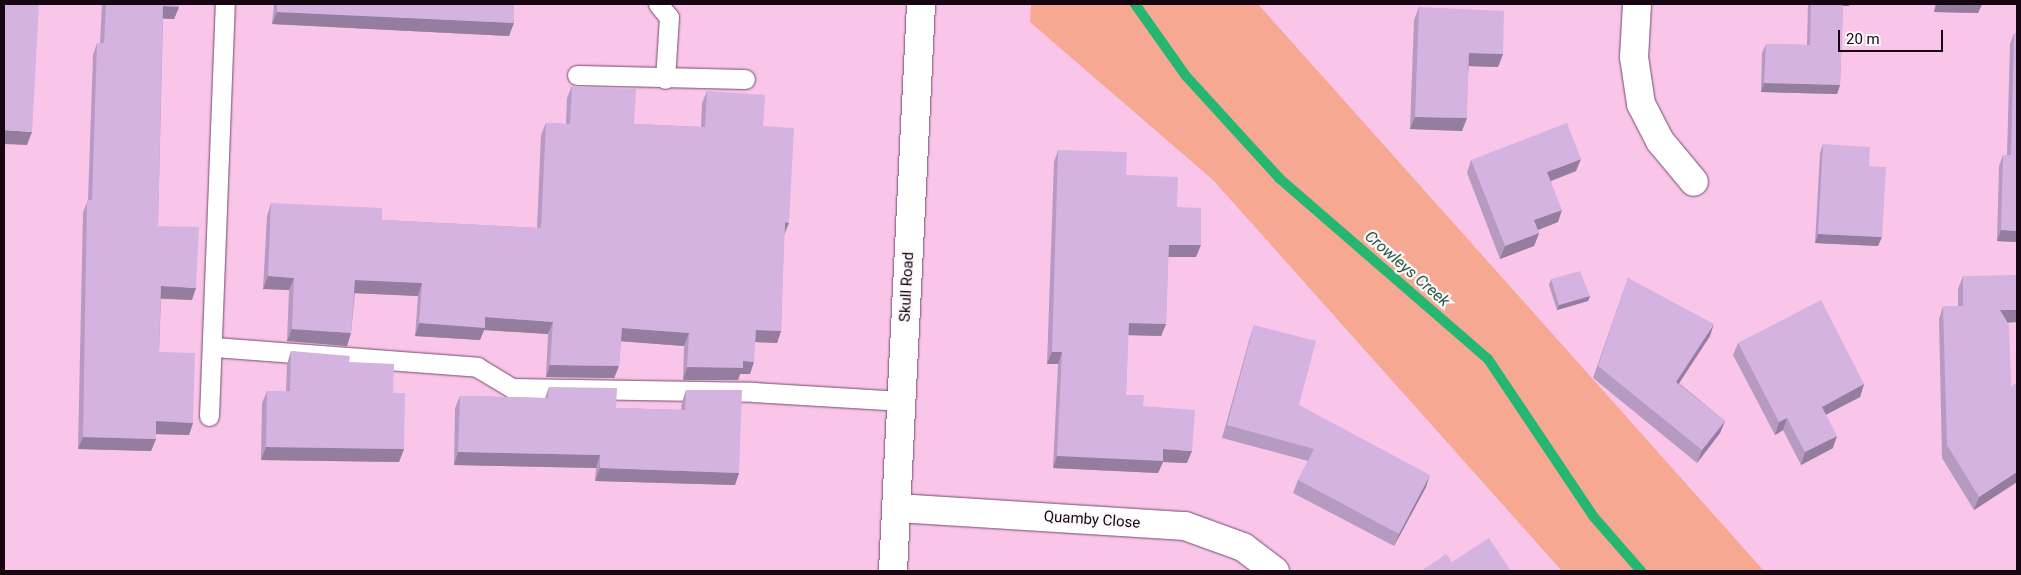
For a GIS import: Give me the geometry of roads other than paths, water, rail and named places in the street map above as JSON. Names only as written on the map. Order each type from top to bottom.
[{"type":"street","name":"Skull Road","points":[[893,571],[921,4]]},
{"type":"street","points":[[1638,4],[1634,57],[1641,104],[1660,141],[1694,182]]},
{"type":"street","name":"Quamby Close","points":[[896,508],[1185,526],[1243,546],[1275,571]]},
{"type":"lane","points":[[209,416],[214,347],[225,4]]},
{"type":"lane","points":[[658,4],[669,17],[665,79]]},
{"type":"lane","points":[[577,76],[745,79]]},
{"type":"lane","points":[[214,347],[477,367],[512,388],[754,392],[902,401]]},
{"type":"waterway","name":"Crowleys Creek","points":[[1135,4],[1186,76],[1279,178],[1488,359],[1593,516],[1641,571]]}]
